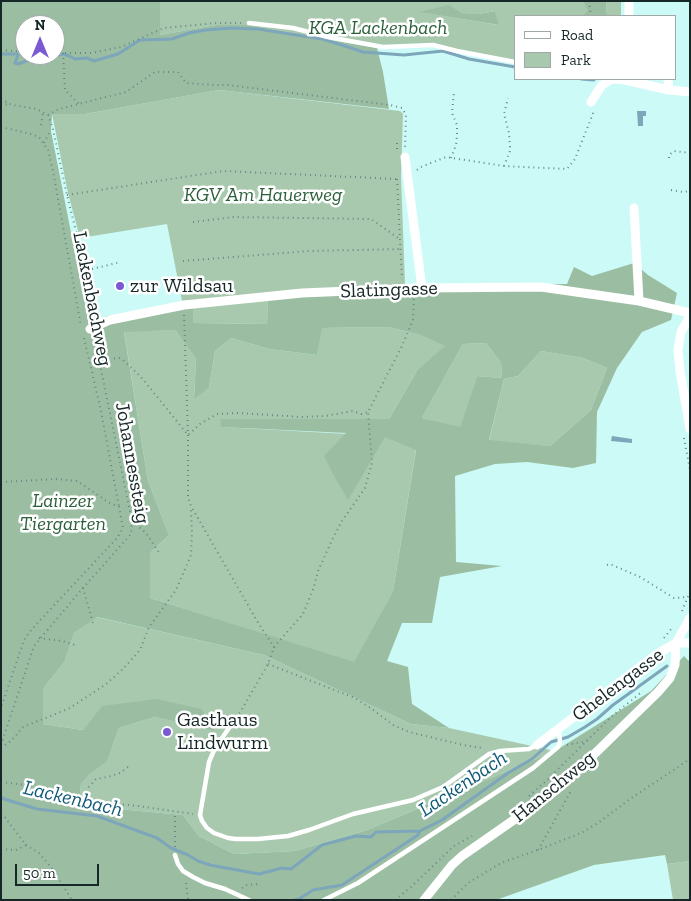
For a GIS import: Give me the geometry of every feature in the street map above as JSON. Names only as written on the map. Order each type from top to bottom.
[{"type":"street","points":[[629,1],[629,15]]},
{"type":"street","points":[[591,102],[602,85],[610,80]]},
{"type":"street","points":[[625,80],[669,90],[690,92]]},
{"type":"street","points":[[668,80],[669,90]]},
{"type":"street","points":[[401,154],[408,178],[418,288]]},
{"type":"street","points":[[634,208],[639,301]]},
{"type":"street","name":"Slatingasse","points":[[88,329],[110,320],[184,305],[302,293],[418,288],[541,287],[639,301],[690,314]]},
{"type":"street","points":[[690,314],[681,332],[678,350],[690,429]]},
{"type":"street","name":"Ghelengasse","points":[[537,746],[560,733],[657,654],[676,643],[690,618]]},
{"type":"street","points":[[676,643],[690,643]]},
{"type":"street","name":"Hanschweg","points":[[424,900],[457,860],[532,807],[576,772],[658,692],[670,678],[675,661],[676,643]]},
{"type":"lane","points":[[249,23],[293,28],[328,37],[383,47],[433,45],[514,62]]},
{"type":"lane","points":[[86,271],[88,329]]},
{"type":"lane","points":[[229,728],[215,748],[209,762],[200,815],[207,828],[214,833],[228,838],[258,839],[288,836],[354,814],[413,800],[453,780],[489,754],[500,751],[529,749],[537,746]]},
{"type":"lane","points":[[324,900],[358,884],[533,768],[559,745],[560,733]]},
{"type":"lane","points":[[175,856],[183,871],[193,877],[249,900]]},
{"type":"path","points":[[589,1],[591,15]]},
{"type":"path","points":[[65,54],[90,53],[121,47],[164,28],[216,23],[249,23]]},
{"type":"path","points":[[1,50],[15,51]]},
{"type":"path","points":[[64,65],[65,90],[79,104]]},
{"type":"path","points":[[48,115],[59,109],[126,92],[155,72],[178,72],[186,83],[254,88],[402,108],[406,115],[401,154]]},
{"type":"path","points":[[452,158],[457,136],[457,125],[452,112],[454,91]]},
{"type":"path","points":[[504,166],[510,151],[509,133],[504,114],[508,98]]},
{"type":"path","points":[[1,99],[12,105]]},
{"type":"path","points":[[408,178],[421,167],[446,157],[504,166],[567,169],[575,158],[595,108],[591,102]]},
{"type":"path","points":[[1,103],[37,109],[48,115],[53,129],[86,271],[121,262]]},
{"type":"path","points":[[41,125],[43,112]]},
{"type":"path","points":[[1,127],[31,134],[39,137],[44,143],[49,134]]},
{"type":"path","name":"Lackenbachweg","points":[[1,708],[24,640],[117,538],[123,528],[88,329],[54,171],[44,143]]},
{"type":"path","points":[[397,143],[401,154]]},
{"type":"path","points":[[669,158],[669,155],[674,150],[690,153]]},
{"type":"path","points":[[67,195],[223,171],[397,179],[402,289]]},
{"type":"path","points":[[671,190],[690,191]]},
{"type":"path","points":[[193,222],[234,217],[371,219],[401,240]]},
{"type":"path","points":[[183,261],[309,251],[400,249]]},
{"type":"path","points":[[229,728],[268,664],[274,647],[303,614],[318,571],[333,538],[342,521],[365,488],[372,463],[368,412],[402,346],[413,320],[418,288]]},
{"type":"path","points":[[184,305],[188,498],[257,621],[274,647]]},
{"type":"path","name":"Johannessteig","points":[[1,747],[34,646],[39,638],[132,534],[132,521],[99,360],[96,334],[88,329]]},
{"type":"path","points":[[99,360],[119,358],[123,360],[141,377],[188,435]]},
{"type":"path","points":[[188,435],[200,424],[217,414],[238,413],[302,417],[325,416],[353,411],[361,414],[368,412]]},
{"type":"path","points":[[1,482],[57,479],[77,481],[108,502],[119,507]]},
{"type":"path","points":[[1,747],[12,740],[23,728],[68,709],[105,685],[140,650],[150,627],[176,590],[192,555],[191,506]]},
{"type":"path","points":[[132,521],[146,533],[160,554]]},
{"type":"path","points":[[607,565],[610,564],[640,578],[674,598],[688,597]]},
{"type":"path","points":[[83,588],[93,622]]},
{"type":"path","points":[[39,638],[75,645]]},
{"type":"path","points":[[268,664],[355,698],[393,725],[409,732],[463,745],[500,751]]},
{"type":"path","points":[[525,800],[548,780],[611,717],[649,687]]},
{"type":"path","points":[[559,745],[587,741]]},
{"type":"path","points":[[451,900],[468,882],[501,863],[581,833],[598,823],[630,798],[690,759]]},
{"type":"path","points":[[88,797],[88,788],[96,779],[120,773],[131,765]]},
{"type":"path","points":[[1,782],[88,797],[97,802],[200,815]]},
{"type":"path","points":[[538,850],[576,783]]},
{"type":"path","points":[[174,843],[175,812]]},
{"type":"path","points":[[1,814],[4,815],[26,845],[39,853],[51,867],[72,900]]},
{"type":"path","points":[[396,900],[454,846],[478,832]]},
{"type":"path","points":[[1,849],[16,850],[26,845]]},
{"type":"path","points":[[183,871],[189,900]]},
{"type":"path","points":[[237,894],[247,885],[260,884]]},
{"type":"green space","name":"Lainzer Tiergarten","points":[[1,1],[160,1],[160,35],[215,25],[245,25],[377,48],[389,109],[219,90],[85,114],[52,114],[51,131],[90,329],[93,331],[91,322],[108,316],[142,311],[182,301],[193,300],[193,323],[267,324],[268,294],[396,287],[399,284],[567,284],[574,267],[592,276],[634,263],[648,275],[677,293],[671,320],[642,332],[617,368],[597,412],[596,463],[573,468],[527,462],[495,464],[455,476],[456,562],[502,566],[440,577],[432,623],[402,623],[387,661],[408,667],[412,704],[449,728],[411,724],[264,655],[97,617],[74,633],[65,661],[43,689],[43,724],[83,730],[102,706],[157,699],[202,709],[215,731],[155,717],[119,728],[107,762],[90,774],[81,784],[80,794],[83,803],[97,807],[183,815],[199,836],[234,854],[295,851],[367,830],[555,751],[651,691],[684,656],[690,662],[690,861],[667,864],[665,855],[594,865],[496,900],[1,900]],"holes":[[[389,327],[420,335],[445,346],[418,369],[389,419],[220,419],[221,427],[346,433],[324,456],[348,500],[385,437],[416,450],[393,591],[354,662],[150,598],[150,553],[169,535],[148,481],[124,332],[176,330],[196,359],[194,399],[209,388],[215,351],[231,338],[269,349],[317,355],[322,328]],[[486,343],[501,363],[502,378],[477,376],[460,427],[422,418],[463,344]],[[541,351],[583,358],[607,368],[591,410],[550,446],[489,440],[504,379],[518,376]]]},
{"type":"green space","name":"KGA Lackenbach","points":[[160,1],[583,1],[587,10],[583,15],[514,15],[514,64],[433,47],[377,48],[304,35],[215,25],[160,35]],"holes":[[[495,11],[498,25],[421,12],[479,14]]]},
{"type":"green space","points":[[583,1],[606,1],[607,15],[583,15],[587,10]]},
{"type":"green space","points":[[606,1],[621,1],[621,15],[607,15]]},
{"type":"green space","points":[[449,5],[461,13],[479,14],[495,11],[499,25],[419,12]]},
{"type":"green space","name":"KGV Am Hauerweg","points":[[219,90],[400,111],[403,114],[401,176],[405,284],[399,284],[396,287],[268,295],[267,324],[193,323],[193,300],[182,301],[167,224],[80,238],[68,193],[52,114],[85,114]]},
{"type":"green space","points":[[389,327],[420,335],[446,346],[418,369],[389,419],[220,419],[222,427],[385,436],[416,449],[393,591],[354,663],[150,598],[150,553],[169,535],[148,481],[124,331],[177,330],[196,359],[194,398],[209,388],[215,351],[231,338],[269,349],[317,355],[321,328]]},
{"type":"green space","points":[[486,343],[501,363],[502,378],[477,376],[460,428],[422,418],[463,344]]},
{"type":"green space","points":[[541,351],[583,358],[607,368],[591,410],[550,446],[489,441],[504,379],[518,376]]},
{"type":"green space","points":[[96,617],[264,655],[411,724],[449,728],[555,751],[367,830],[295,851],[234,854],[199,836],[183,815],[97,807],[83,803],[80,794],[81,784],[90,774],[107,762],[119,728],[155,717],[214,730],[202,709],[103,706],[83,730],[43,724],[43,689],[65,661],[74,633]]},
{"type":"green space","points":[[690,861],[690,900],[673,900],[667,864]]},
{"type":"water","points":[[637,111],[646,111],[646,116],[643,116],[643,126],[638,126]]},
{"type":"water","points":[[612,436],[632,439],[632,443],[611,441]]},
{"type":"waterway","points":[[1,54],[17,54],[15,63],[18,64],[34,58],[44,59],[63,54],[75,59],[87,58],[94,61],[118,54],[140,40],[172,39],[189,33],[232,28],[258,29],[322,39],[363,52],[404,55],[443,51],[469,59],[514,67]]},
{"type":"waterway","name":"Lackenbach","points":[[1,797],[37,809],[97,816],[157,838],[171,848],[210,865],[259,874],[282,868],[291,869],[322,845],[356,836],[371,837],[376,832],[420,831],[442,820],[508,773],[532,759],[551,742],[568,737],[597,719],[613,705],[667,666]]},
{"type":"waterway","points":[[294,900],[313,890],[342,885],[418,835],[420,831]]},
{"type":"place","name":"zur Wildsau","points":[[120,286]]},
{"type":"place","name":"Gasthaus Lindwurm","points":[[167,732]]}]
